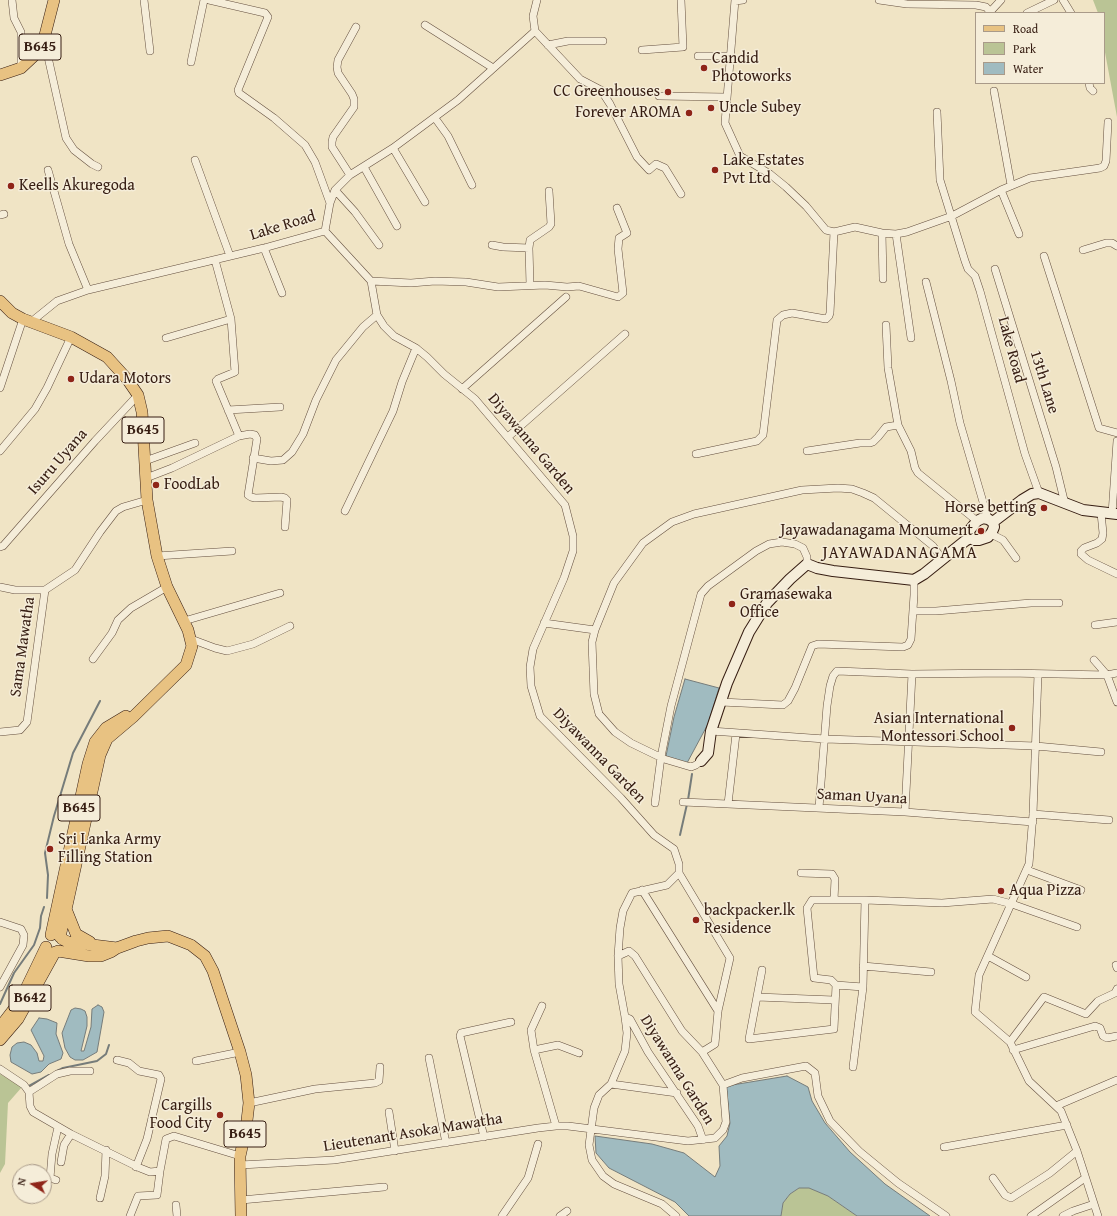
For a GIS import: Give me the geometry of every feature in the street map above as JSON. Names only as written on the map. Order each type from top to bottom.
[{"type":"main road","name":"B645","points":[[0,75],[21,68],[37,53],[44,39],[54,0]]},
{"type":"main road","name":"B645","points":[[0,301],[12,313],[27,321],[71,337],[107,357],[128,378],[138,395],[142,412],[147,500],[157,556],[167,587],[188,630],[192,646],[186,665],[133,717],[107,739],[100,754],[66,909],[58,937]]},
{"type":"main road","name":"B645","points":[[58,937],[88,764],[95,742],[106,728],[145,704]]},
{"type":"main road","points":[[66,909],[76,934],[95,945]]},
{"type":"main road","name":"B645","points":[[53,950],[89,956],[101,956],[117,948],[148,938],[168,936],[191,945],[205,956],[213,971],[240,1052],[246,1075],[249,1103],[240,1160],[241,1216]]},
{"type":"main road","name":"B645","points":[[58,937],[68,942],[117,948]]},
{"type":"main road","points":[[58,937],[63,944],[53,950],[46,941],[58,937]]},
{"type":"main road","name":"B642","points":[[0,1027],[20,1001],[53,950]]},
{"type":"main road","name":"B642","points":[[0,1040],[18,1019],[53,950]]},
{"type":"street","points":[[12,0],[14,18],[21,32],[21,68]]},
{"type":"street","points":[[144,0],[150,51]]},
{"type":"street","points":[[191,62],[204,0]]},
{"type":"street","points":[[209,0],[265,14],[268,17],[238,90],[239,93],[274,118],[305,145],[315,162],[330,203]]},
{"type":"street","points":[[537,0],[533,16],[536,31],[580,80],[601,90],[638,157],[649,170],[656,164],[665,168],[681,194]]},
{"type":"street","points":[[642,50],[683,47],[681,0]]},
{"type":"street","points":[[743,0],[735,1],[725,123],[740,156],[770,174],[806,206],[826,230],[834,232],[855,227],[882,233],[896,234],[907,232],[952,216],[1011,185],[1030,178],[1100,168],[1104,166],[1106,161],[1108,122]]},
{"type":"street","points":[[879,0],[907,4],[976,5],[986,7],[991,12],[1001,0]]},
{"type":"street","points":[[1029,12],[1054,0]]},
{"type":"street","points":[[1063,0],[1070,12]]},
{"type":"street","points":[[425,25],[493,68]]},
{"type":"street","points":[[350,176],[332,147],[332,142],[333,137],[354,108],[354,99],[352,94],[338,72],[337,67],[338,60],[356,27]]},
{"type":"street","name":"Lake Road","points":[[27,321],[57,301],[88,290],[264,248],[325,231],[330,203],[335,190],[350,176],[393,148],[458,100],[536,31]]},
{"type":"street","points":[[44,39],[66,138],[74,150],[98,167]]},
{"type":"street","points":[[548,45],[568,41],[604,41]]},
{"type":"street","points":[[698,56],[730,56]]},
{"type":"street","points":[[1089,84],[1090,88],[1093,91]]},
{"type":"street","points":[[994,91],[1011,185]]},
{"type":"street","points":[[660,96],[726,97]]},
{"type":"street","name":"Lake Road","points":[[937,112],[940,180],[965,261],[968,269],[975,276],[980,291],[1025,454],[1039,493]]},
{"type":"street","points":[[435,118],[448,136],[472,185]]},
{"type":"street","points":[[393,148],[425,202]]},
{"type":"street","points":[[195,160],[230,256]]},
{"type":"street","points":[[364,167],[397,226]]},
{"type":"street","points":[[48,170],[69,244],[88,290]]},
{"type":"street","points":[[335,190],[355,212],[379,245]]},
{"type":"street","points":[[530,285],[530,240],[551,224],[549,190]]},
{"type":"street","points":[[1001,190],[1019,234]]},
{"type":"street","points":[[371,281],[412,283],[435,280],[466,282],[498,287],[530,285],[567,287],[579,286],[618,297],[623,293],[618,249],[619,238],[627,233],[617,208]]},
{"type":"street","points":[[253,458],[271,461],[283,460],[292,452],[303,434],[316,400],[336,360],[363,327],[377,315],[371,281],[325,231]]},
{"type":"street","points":[[696,454],[757,441],[763,435],[777,320],[784,315],[792,313],[826,319],[829,316],[834,232]]},
{"type":"street","points":[[882,233],[883,279]]},
{"type":"street","points":[[896,234],[911,338]]},
{"type":"street","points":[[1083,250],[1106,243],[1112,243],[1117,246]]},
{"type":"street","points":[[492,245],[529,248]]},
{"type":"street","points":[[264,248],[282,293]]},
{"type":"street","points":[[1044,256],[1099,428],[1117,433]]},
{"type":"street","points":[[215,260],[232,319],[234,372],[218,379],[216,382],[239,436]]},
{"type":"street","name":"13th Lane","points":[[995,269],[1066,504]]},
{"type":"street","points":[[926,282],[960,423],[994,527],[991,534],[984,539],[974,540],[970,538]]},
{"type":"street","points":[[462,389],[566,297]]},
{"type":"street","name":"Diyawanna Garden","points":[[377,315],[384,326],[394,336],[416,348],[444,374],[475,399],[565,505],[573,536],[573,550],[564,578],[533,649],[530,667],[531,686],[540,716],[621,798],[654,834],[674,849],[679,864],[679,873],[667,885],[632,893],[623,911],[618,956],[619,984],[625,1017],[625,1052],[611,1084],[599,1095],[594,1108],[589,1145],[592,1160],[603,1176],[614,1184],[662,1204],[676,1216]]},
{"type":"street","points":[[166,338],[232,319]]},
{"type":"street","points":[[0,388],[27,321]]},
{"type":"street","points":[[886,325],[888,368],[898,425],[911,450],[915,468],[918,473],[977,521]]},
{"type":"street","points":[[508,438],[625,334]]},
{"type":"street","points":[[0,451],[35,410],[71,337]]},
{"type":"street","points":[[345,512],[393,411],[402,382],[416,348]]},
{"type":"street","name":"Isuru Uyana","points":[[0,547],[3,546],[95,441],[138,395]]},
{"type":"street","points":[[228,410],[280,407]]},
{"type":"street","points":[[807,451],[860,442],[870,443],[878,437],[886,427],[898,425]]},
{"type":"street","points":[[146,478],[172,468],[239,436],[250,434],[255,435],[257,439],[248,495],[251,498],[285,498],[287,500],[285,527]]},
{"type":"street","points":[[970,538],[969,531],[977,521],[983,518],[991,520],[1032,494],[1039,493],[1083,510],[1114,514],[1117,441]]},
{"type":"street","points":[[145,461],[196,443]]},
{"type":"street","points":[[655,803],[661,757],[671,706],[701,594],[708,586],[756,551],[770,544],[782,542],[796,544],[803,548],[807,557],[807,564],[778,590],[757,617],[738,656],[710,731],[708,753],[701,761],[691,767],[661,757],[632,743],[615,732],[599,714],[594,694],[592,642],[595,630],[614,583],[643,543],[672,522],[694,514],[802,490],[838,488],[852,489],[874,498],[933,546],[942,559]]},
{"type":"street","name":"Sama Mawatha","points":[[0,732],[20,730],[27,722],[45,590],[75,570],[116,511],[123,507],[147,500]]},
{"type":"street","points":[[1101,513],[1103,533],[1102,539],[1097,543],[1084,548],[1081,551],[1081,554],[1088,560],[1117,574]]},
{"type":"street","points":[[991,534],[1003,540],[1016,558]]},
{"type":"street","points":[[807,564],[817,568],[833,571],[914,580],[970,538]]},
{"type":"street","points":[[157,556],[232,551]]},
{"type":"street","points":[[721,702],[783,706],[788,701],[795,688],[812,646],[818,644],[903,647],[908,645],[910,642],[913,611],[914,580]]},
{"type":"street","points":[[0,587],[15,590],[45,590]]},
{"type":"street","points":[[93,659],[112,633],[118,620],[131,608],[167,587]]},
{"type":"street","points":[[184,621],[280,593]]},
{"type":"street","points":[[913,611],[936,611],[1059,602]]},
{"type":"street","points":[[1095,625],[1117,622]]},
{"type":"street","points":[[544,623],[595,630]]},
{"type":"street","points":[[191,639],[227,651],[253,644],[290,626]]},
{"type":"street","points":[[1094,660],[1107,675],[1117,702]]},
{"type":"street","points":[[819,808],[827,706],[830,686],[833,676],[837,670],[912,674],[960,673],[1107,675],[1117,673]]},
{"type":"street","points":[[905,812],[912,674]]},
{"type":"street","points":[[1038,674],[1031,852],[1027,870],[979,975],[975,1012],[1010,1042],[1029,1081],[1061,1111],[1077,1151],[1098,1216]]},
{"type":"street","points":[[710,731],[773,737],[1036,746],[1101,752]]},
{"type":"street","points":[[728,804],[736,734]]},
{"type":"street","name":"Saman Uyana","points":[[686,802],[905,812],[1033,822]]},
{"type":"street","points":[[1033,814],[1109,820]]},
{"type":"street","points":[[1027,870],[1081,890]]},
{"type":"street","points":[[679,873],[730,958],[718,1011],[715,1044],[702,1052]]},
{"type":"street","points":[[800,873],[832,874],[835,879],[834,900]]},
{"type":"street","points":[[642,890],[718,1011]]},
{"type":"street","points":[[863,987],[836,985],[831,980],[814,978],[807,908],[812,900],[865,900],[942,903],[993,899],[1012,904],[1077,927]]},
{"type":"street","points":[[853,1067],[863,987],[862,966],[865,900]]},
{"type":"street","points":[[0,922],[21,929],[24,935],[23,944],[0,987]]},
{"type":"street","name":"Diyawanna Garden","points":[[590,1130],[688,1141],[715,1138],[724,1130],[726,1122],[723,1085],[702,1052],[682,1031],[635,956],[629,951],[618,956]]},
{"type":"street","points":[[988,956],[1026,977]]},
{"type":"street","points":[[862,966],[931,972]]},
{"type":"street","points":[[762,970],[749,1039],[834,1029],[834,1000],[836,985]]},
{"type":"street","points":[[1010,1042],[1044,996],[1086,1014],[1098,1001],[1115,993],[1117,989]]},
{"type":"street","points":[[757,997],[834,1000]]},
{"type":"street","points":[[542,1006],[530,1030],[534,1050],[556,1126]]},
{"type":"street","name":"Diyawanna Garden","points":[[625,1017],[630,1019],[648,1052],[698,1126],[703,1140]]},
{"type":"street","points":[[484,1137],[460,1036],[461,1033],[511,1022]]},
{"type":"street","points":[[1013,1050],[1095,1026],[1100,1028],[1103,1036],[1107,1038],[1117,1036]]},
{"type":"street","points":[[534,1050],[558,1045],[579,1053]]},
{"type":"street","points":[[196,1061],[240,1052]]},
{"type":"street","points":[[429,1058],[446,1143]]},
{"type":"street","points":[[117,1060],[129,1063],[139,1071],[159,1074],[161,1079],[147,1139],[136,1167]]},
{"type":"street","points":[[723,1085],[742,1078],[806,1066],[815,1073],[818,1096],[830,1122],[859,1151],[898,1183],[946,1216]]},
{"type":"street","points":[[249,1103],[315,1089],[375,1083],[379,1081],[380,1067]]},
{"type":"street","points":[[0,1069],[24,1085],[29,1092],[32,1112],[71,1134],[106,1150],[136,1167],[150,1172],[160,1171],[157,1195],[138,1196],[130,1216]]},
{"type":"street","points":[[29,1092],[57,1074],[70,1071],[90,1071]]},
{"type":"street","points":[[1056,1106],[1117,1080]]},
{"type":"street","points":[[611,1084],[677,1093]]},
{"type":"street","points":[[389,1112],[395,1151]]},
{"type":"street","name":"Lieutenant Asoka Mawatha","points":[[160,1171],[166,1139],[174,1136],[240,1160],[334,1160],[556,1126],[568,1126],[590,1130]]},
{"type":"street","points":[[944,1147],[1067,1126]]},
{"type":"street","points":[[56,1180],[50,1178],[52,1154],[58,1127]]},
{"type":"street","points":[[61,1162],[64,1145],[71,1134]]},
{"type":"street","points":[[502,1216],[528,1178],[538,1144]]},
{"type":"street","points":[[100,1198],[105,1176],[106,1150]]},
{"type":"street","points":[[993,1178],[1005,1195],[1011,1198],[1050,1173],[1077,1151]]},
{"type":"street","points":[[1031,1216],[1085,1178]]},
{"type":"street","points":[[241,1200],[384,1187]]},
{"type":"street","points":[[1063,1216],[1094,1204]]},
{"type":"street","points":[[176,1205],[177,1216]]},
{"type":"street","points":[[560,1216],[567,1211]]},
{"type":"green space","points":[[1093,0],[1117,0],[1117,117],[1105,52],[1105,12],[1098,12]]},
{"type":"green space","points":[[0,1074],[22,1087],[8,1103],[5,1164],[0,1173]]},
{"type":"green space","points":[[799,1188],[810,1188],[828,1196],[857,1216],[781,1216],[783,1203],[790,1194]]},
{"type":"water","points":[[685,679],[719,688],[708,724],[687,763],[676,761],[666,756],[674,717]]},
{"type":"water","points":[[98,1005],[102,1007],[104,1012],[97,1052],[83,1060],[75,1060],[70,1057],[65,1048],[62,1033],[71,1010],[75,1008],[81,1009],[85,1011],[87,1017],[87,1026],[81,1051],[84,1051],[91,1027],[92,1009]]},
{"type":"water","points":[[39,1018],[57,1023],[56,1034],[63,1053],[61,1059],[49,1064],[41,1072],[32,1074],[11,1062],[10,1055],[12,1047],[17,1043],[24,1042],[31,1045],[37,1053],[39,1061],[43,1061],[44,1056],[31,1030]]},
{"type":"water","points":[[787,1076],[808,1087],[812,1101],[825,1123],[850,1152],[885,1184],[930,1216],[857,1216],[828,1196],[809,1188],[799,1188],[790,1194],[783,1203],[781,1216],[689,1216],[675,1202],[609,1168],[596,1153],[595,1136],[652,1144],[684,1153],[715,1177],[720,1166],[719,1146],[727,1136],[730,1123],[726,1086]]},
{"type":"waterway","points":[[47,898],[48,875],[45,853],[54,816],[73,753],[100,701]]},
{"type":"waterway","points":[[688,800],[692,774]]},
{"type":"waterway","points":[[680,835],[687,804]]},
{"type":"waterway","points":[[0,1004],[14,973],[34,945],[40,928],[41,916],[44,907]]},
{"type":"waterway","points":[[57,1071],[63,1068],[97,1061],[106,1054],[109,1045]]},
{"type":"waterway","points":[[29,1086],[49,1075]]},
{"type":"place","name":"Candid Photoworks","points":[[704,68]]},
{"type":"place","name":"CC Greenhouses","points":[[668,92]]},
{"type":"place","name":"Uncle Subey","points":[[711,108]]},
{"type":"place","name":"Forever AROMA","points":[[689,113]]},
{"type":"place","name":"Lake Estates Pvt Ltd","points":[[715,170]]},
{"type":"place","name":"Keells Akuregoda","points":[[11,186]]},
{"type":"place","name":"Udara Motors","points":[[71,379]]},
{"type":"place","name":"FoodLab","points":[[156,485]]},
{"type":"place","name":"Horse betting","points":[[1044,508]]},
{"type":"place","name":"Jayawadanagama Monument","points":[[981,531]]},
{"type":"place","name":"Gramasewaka Office","points":[[732,604]]},
{"type":"place","name":"Asian International Montessori School","points":[[1012,728]]},
{"type":"place","name":"Sri Lanka Army Filling Station","points":[[50,849]]},
{"type":"place","name":"Aqua Pizza","points":[[1001,891]]},
{"type":"place","name":"backpacker.lk Residence","points":[[696,920]]},
{"type":"place","name":"Cargills Food City","points":[[220,1115]]},
{"type":"district","name":"JAYAWADANAGAMA","points":[[900,554]]}]
